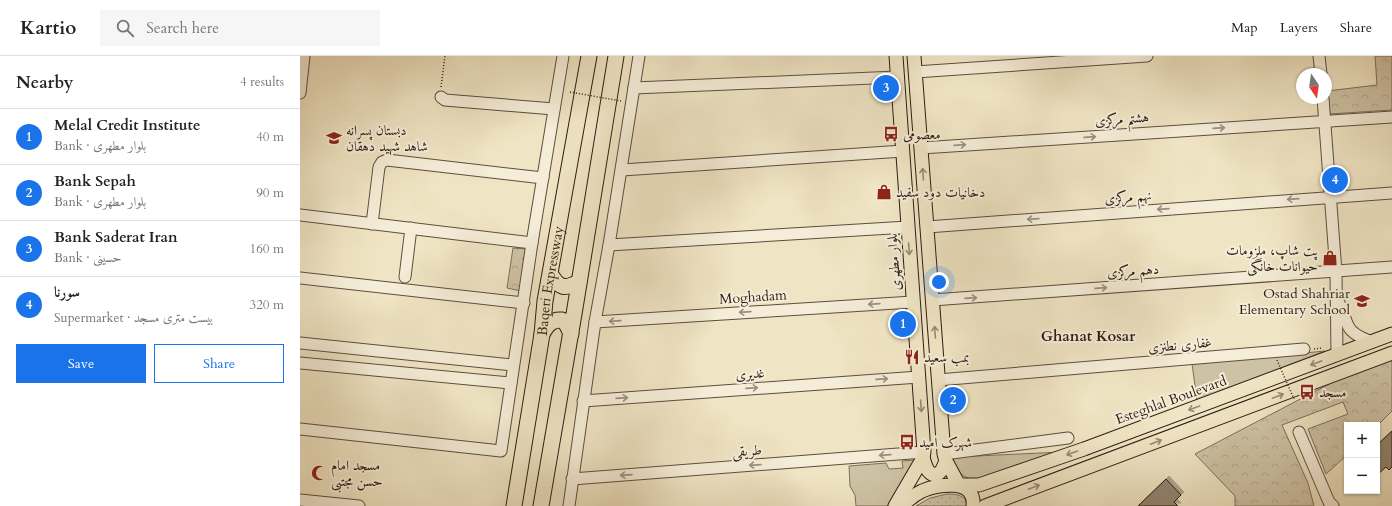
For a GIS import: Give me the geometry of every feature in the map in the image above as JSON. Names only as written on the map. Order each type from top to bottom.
[{"type":"highway","name":"Baqeri Expressway","points":[[514,506],[546,301],[588,56]]},
{"type":"highway","name":"Baqeri Expressway","points":[[542,506],[616,56]]},
{"type":"highway","points":[[551,275],[556,284],[563,287],[570,287],[579,282]]},
{"type":"highway","points":[[542,334],[548,324],[556,319],[562,320],[567,325],[571,334]]},
{"type":"main road","name":"بلوار مطهری","points":[[896,56],[924,455]]},
{"type":"main road","points":[[914,56],[945,458],[942,470],[937,475],[933,475],[929,472],[924,455]]},
{"type":"main road","name":"Esteghlal Boulevard","points":[[902,506],[920,492],[930,488],[939,486],[979,485],[1084,449],[1392,334]]},
{"type":"main road","points":[[984,506],[1392,353]]},
{"type":"main road","points":[[895,506],[924,455]]},
{"type":"main road","points":[[945,458],[959,486],[966,489],[970,494],[973,499],[974,506]]},
{"type":"main road","points":[[1018,493],[1010,492],[1007,485],[1008,479],[1019,471]]},
{"type":"street","points":[[300,93],[304,56]]},
{"type":"street","points":[[300,429],[501,451],[532,243],[564,56]]},
{"type":"street","points":[[569,506],[595,322],[622,170],[639,56]]},
{"type":"street","points":[[915,72],[1147,56]]},
{"type":"street","points":[[1319,56],[1320,68]]},
{"type":"street","points":[[634,88],[897,77]]},
{"type":"street","points":[[441,97],[445,100],[554,109]]},
{"type":"street","points":[[1324,104],[1336,272],[1337,299],[1335,311],[1337,355]]},
{"type":"street","name":"هشتم مرکزی","points":[[921,148],[1392,117]]},
{"type":"street","points":[[622,170],[902,151]]},
{"type":"street","points":[[372,224],[379,167],[382,162],[387,160],[543,178]]},
{"type":"street","name":"نهم مرکزی","points":[[927,227],[1331,196],[1392,193]]},
{"type":"street","points":[[300,215],[532,243]]},
{"type":"street","points":[[609,245],[908,227]]},
{"type":"street","points":[[405,277],[411,228]]},
{"type":"street","name":"دهم مرکزی","points":[[932,300],[1392,267]]},
{"type":"street","points":[[300,278],[524,303]]},
{"type":"street","points":[[1337,299],[1351,332],[1372,342]]},
{"type":"street","name":"Moghadam","points":[[595,322],[913,302]]},
{"type":"street","points":[[300,343],[513,365]]},
{"type":"street","name":"غفاری نطنزی","points":[[938,380],[1304,350]]},
{"type":"street","points":[[300,363],[511,383]]},
{"type":"street","name":"غدیری","points":[[583,400],[918,376]]},
{"type":"street","points":[[1299,432],[1329,502],[1333,506]]},
{"type":"street","points":[[945,458],[1068,438]]},
{"type":"street","name":"طریقی","points":[[572,479],[924,455]]},
{"type":"street","points":[[300,500],[359,506]]},
{"type":"path","points":[[441,97],[445,56]]},
{"type":"path","points":[[570,92],[621,102]]},
{"type":"path","points":[[1277,360],[1294,399]]},
{"type":"green space","points":[[1375,56],[1392,56],[1392,110],[1329,114],[1328,104],[1332,104],[1332,90],[1377,85]]},
{"type":"green space","points":[[513,248],[527,249],[521,291],[507,288]]},
{"type":"green space","points":[[1325,351],[1197,400],[1192,364]]},
{"type":"green space","points":[[1392,360],[1392,411],[1380,423],[1344,422],[1344,458],[1326,474],[1308,429],[1348,414],[1343,402],[1282,425],[1308,483],[1314,506],[1235,506],[1235,496],[1195,454],[1333,382]]},
{"type":"green space","points":[[1062,452],[979,482],[962,475],[957,469],[953,459],[956,457]]},
{"type":"green space","points":[[914,460],[913,466],[895,497],[887,506],[856,506],[855,495],[850,486],[849,466],[886,463],[889,469],[903,468],[902,461]]},
{"type":"green space","points":[[947,494],[963,497],[967,506],[916,506],[930,498]]},
{"type":"building","points":[[1392,431],[1392,467],[1389,470],[1386,467],[1380,472],[1380,458],[1380,442]]},
{"type":"building","points":[[1166,479],[1181,495],[1174,502],[1178,506],[1138,506]]},
{"type":"place","name":"Bank Saderat Iran","points":[[886,88]]},
{"type":"place","name":"معصومی","points":[[891,134]]},
{"type":"place","name":"دبستان پسرانه شاهد شهید دهقان","points":[[334,138]]},
{"type":"place","name":"سورنا","points":[[1335,180]]},
{"type":"place","name":"دخانیات دود سفید","points":[[884,192]]},
{"type":"place","name":"پت شاپ، ملزومات حیوانات خانگی","points":[[1330,258]]},
{"type":"place","name":"Ostad Shahriar Elementary School","points":[[1362,301]]},
{"type":"place","name":"Melal Credit Institute","points":[[903,324]]},
{"type":"place","name":"بمب سعید","points":[[912,357]]},
{"type":"place","name":"مسجد","points":[[1307,392]]},
{"type":"place","name":"Bank Sepah","points":[[953,400]]},
{"type":"place","name":"شهرک امید","points":[[907,442]]},
{"type":"place","name":"مسجد امام حسن مجتبی","points":[[319,473]]},
{"type":"district","name":"Ghanat Kosar","points":[[1088,336]]}]
